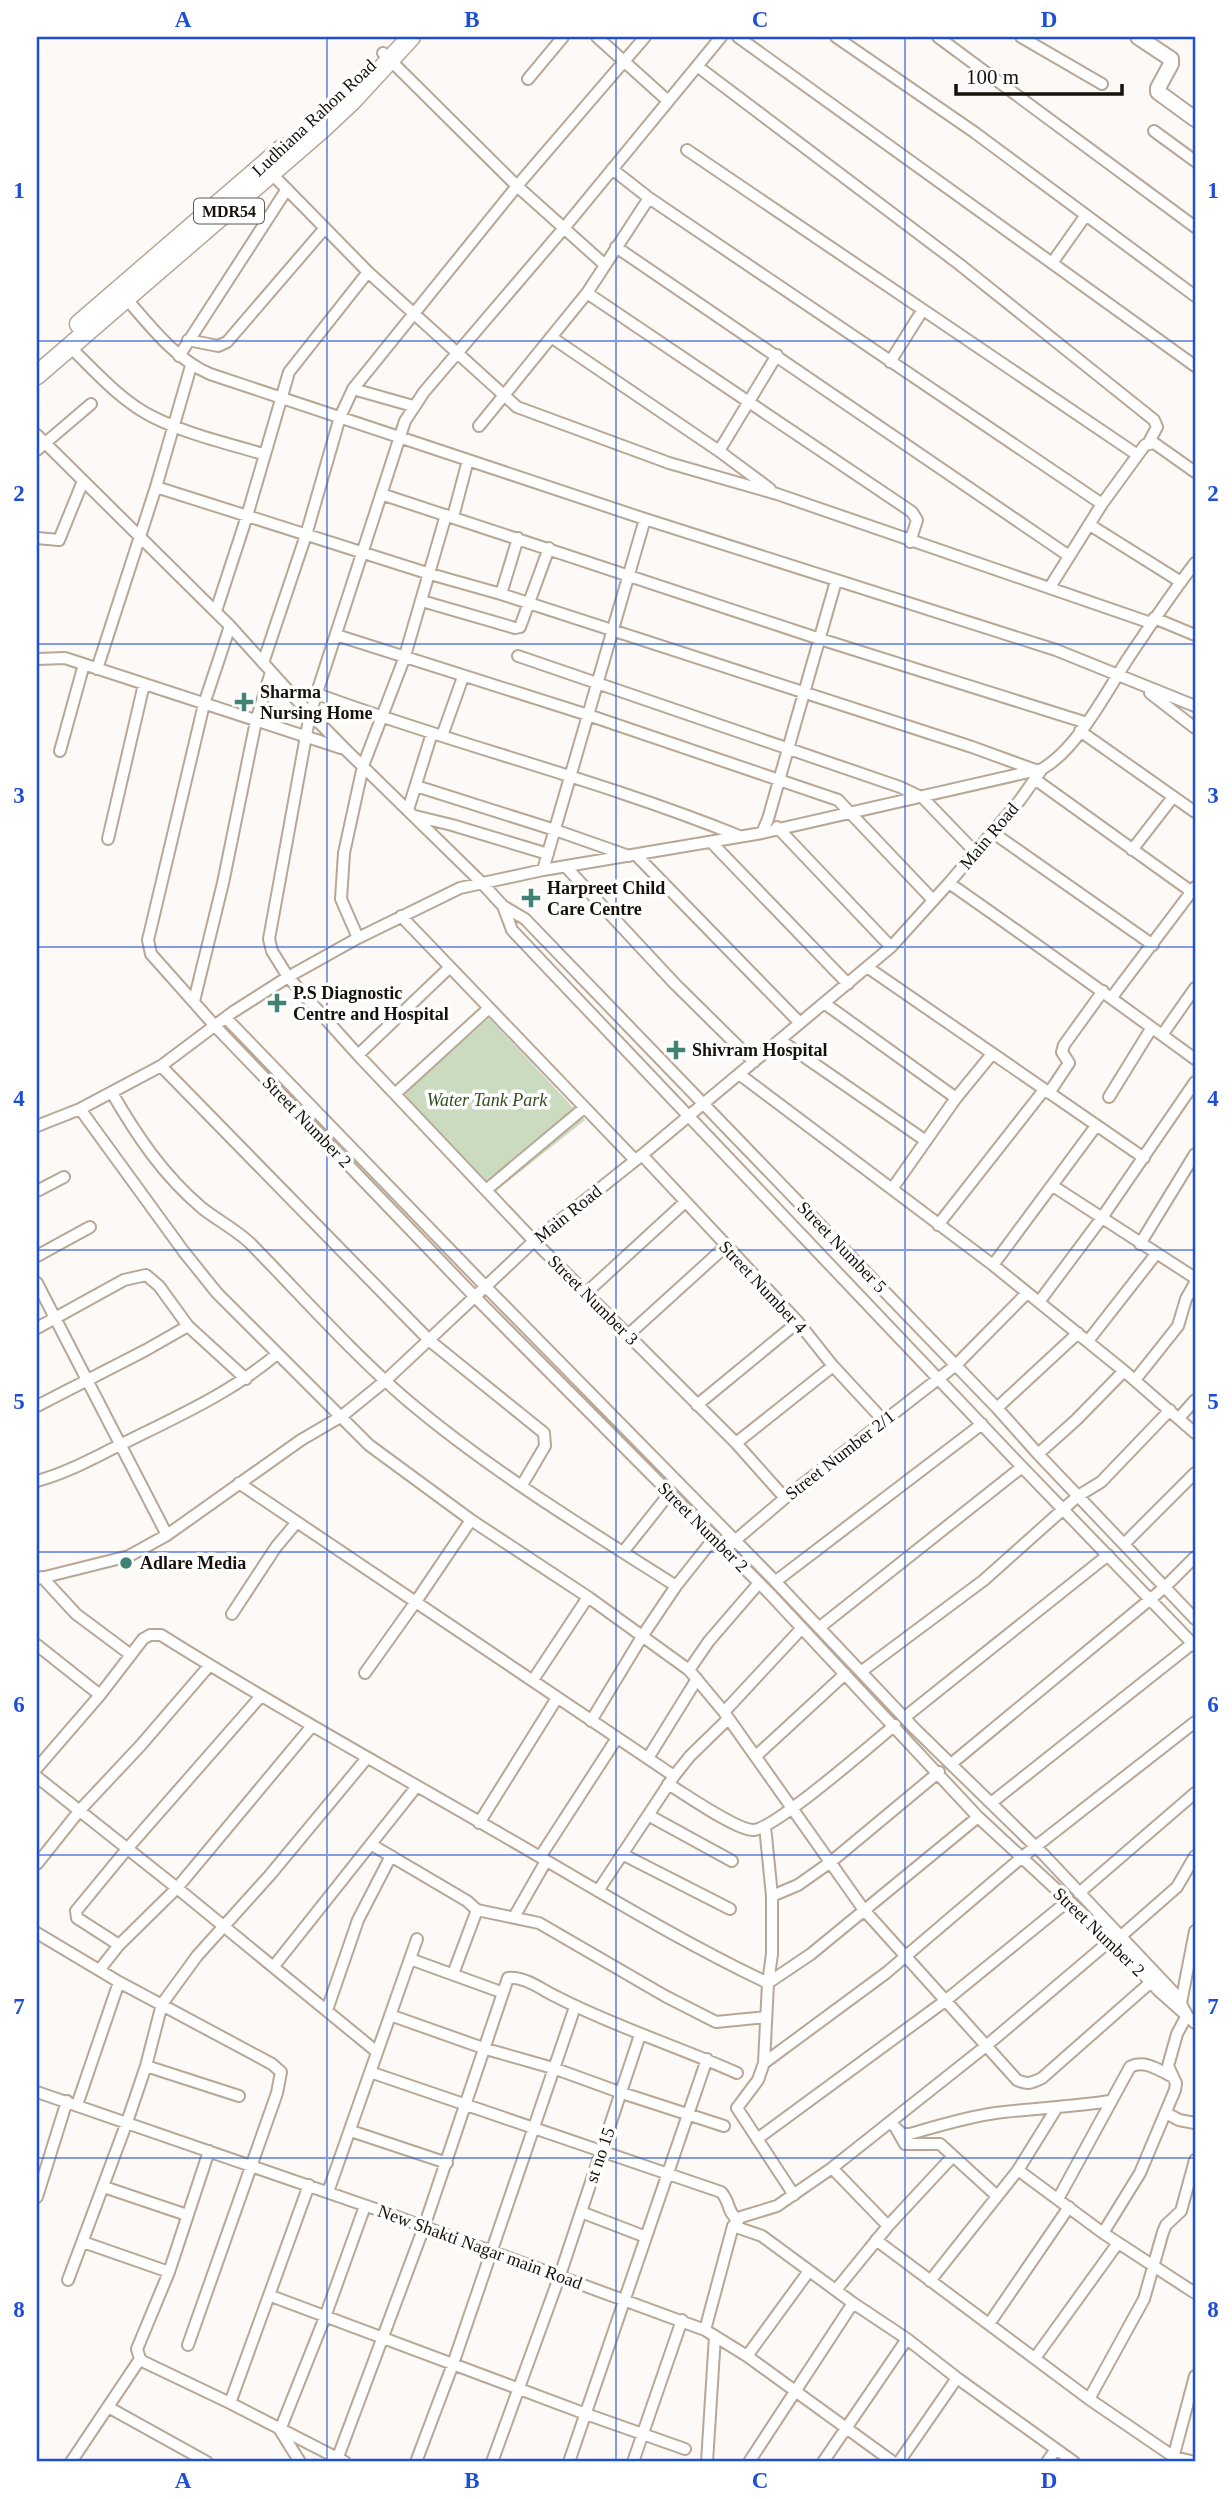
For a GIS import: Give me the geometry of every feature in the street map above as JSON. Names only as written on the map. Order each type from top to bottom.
[{"type":"main road","name":"Ludhiana Rahon Road","points":[[37,360],[122,294],[353,100],[387,57],[398,37]]},
{"type":"main road","name":"Ludhiana Rahon Road","points":[[387,57],[411,37]]},
{"type":"main road","name":"Ludhiana Rahon Road","points":[[37,375],[122,294]]},
{"type":"street","points":[[528,79],[563,37]]},
{"type":"street","points":[[597,37],[668,101]]},
{"type":"street","points":[[194,1002],[223,883],[267,668],[340,417],[353,388],[517,187],[645,37]]},
{"type":"street","name":"Street Number 3","points":[[721,37],[413,406],[398,436],[310,714],[270,932],[272,951],[288,977],[358,1055],[534,1241],[736,1443],[785,1498]]},
{"type":"street","points":[[738,37],[1195,366]]},
{"type":"street","points":[[836,37],[974,132],[1195,296]]},
{"type":"street","points":[[939,37],[1195,227]]},
{"type":"street","points":[[1021,37],[1101,84]]},
{"type":"street","points":[[1138,37],[1171,58],[1171,64],[1158,92],[1195,119]]},
{"type":"street","points":[[387,57],[517,187],[605,265]]},
{"type":"street","points":[[697,66],[959,264],[1154,420],[1157,427],[1149,442],[1136,454],[1050,587]]},
{"type":"street","points":[[1154,131],[1195,161]]},
{"type":"street","points":[[687,150],[1136,454]]},
{"type":"street","points":[[612,169],[649,198],[1102,504]]},
{"type":"street","points":[[267,170],[368,272],[503,397],[523,411],[669,463],[778,495],[910,542],[1195,635]]},
{"type":"street","points":[[179,356],[287,189]]},
{"type":"street","points":[[479,426],[587,293],[649,198]]},
{"type":"street","points":[[1052,263],[1086,215]]},
{"type":"street","points":[[188,340],[218,346],[228,342],[325,228]]},
{"type":"street","points":[[616,247],[1069,556]]},
{"type":"street","points":[[216,611],[247,516],[280,397],[295,362],[368,272]]},
{"type":"street","points":[[587,293],[912,512],[917,520],[910,542]]},
{"type":"street","points":[[122,294],[191,366],[645,519],[1056,650],[1195,706]]},
{"type":"street","points":[[890,362],[922,310]]},
{"type":"street","points":[[551,337],[719,451],[778,495]]},
{"type":"street","points":[[70,346],[126,400],[150,416],[173,426],[263,454]]},
{"type":"street","points":[[719,451],[777,355]]},
{"type":"street","points":[[97,669],[141,536],[191,366]]},
{"type":"street","points":[[353,388],[413,406]]},
{"type":"street","points":[[39,442],[90,404]]},
{"type":"street","name":"Street Number 5","points":[[39,442],[141,536],[216,611],[345,750],[503,906],[525,919],[998,1408],[1038,1454],[1195,1619]]},
{"type":"street","points":[[1149,442],[1195,472]]},
{"type":"street","points":[[358,938],[341,899],[341,882],[344,853],[363,766],[404,659],[468,460]]},
{"type":"street","points":[[37,538],[60,540],[83,481]]},
{"type":"street","points":[[156,487],[614,629],[983,751],[1039,773],[1132,850],[1194,889],[1153,944],[1064,1045],[1062,1052],[1069,1063],[939,1225]]},
{"type":"street","points":[[381,494],[1084,727],[1195,812]]},
{"type":"street","points":[[543,870],[645,519]]},
{"type":"street","points":[[1090,525],[1181,582]]},
{"type":"street","points":[[501,594],[517,538]]},
{"type":"street","points":[[422,601],[515,628],[523,625],[549,548]]},
{"type":"street","name":"Main Road","points":[[39,1578],[129,1556],[167,1535],[301,1440],[342,1416],[430,1341],[534,1241],[891,947],[949,883],[1039,773],[1084,727],[1153,620],[1195,563]]},
{"type":"street","points":[[762,833],[805,694],[835,581]]},
{"type":"street","name":"Street Number 2","points":[[230,626],[204,704],[148,940],[151,954],[215,1026],[475,1297],[669,1494],[715,1536],[939,1772],[978,1817],[1068,1901],[1115,1938],[1151,1982],[1191,2019]]},
{"type":"street","points":[[337,635],[404,659],[587,715],[838,800],[933,900]]},
{"type":"street","points":[[518,656],[900,787],[923,798],[975,852]]},
{"type":"street","points":[[37,659],[65,657],[345,750]]},
{"type":"street","points":[[60,751],[83,664]]},
{"type":"street","points":[[463,677],[416,786],[411,813],[548,854]]},
{"type":"street","points":[[108,839],[144,684]]},
{"type":"street","points":[[1139,685],[1195,728]]},
{"type":"street","points":[[317,694],[383,718],[670,810],[741,837]]},
{"type":"street","points":[[37,1126],[80,1109],[161,1066],[226,1017],[288,977],[358,938],[460,888],[543,870],[779,830],[1039,773]]},
{"type":"street","points":[[416,786],[634,856],[800,1023]]},
{"type":"street","points":[[1132,850],[1173,797]]},
{"type":"street","points":[[768,819],[891,947]]},
{"type":"street","points":[[992,832],[1153,944]]},
{"type":"street","points":[[711,842],[848,984]]},
{"type":"street","points":[[566,867],[675,984],[754,1062]]},
{"type":"street","points":[[949,883],[1108,994],[1151,1029],[1195,1059]]},
{"type":"street","points":[[503,906],[512,930],[1194,1645],[991,1803]]},
{"type":"street","name":"Street Number 4","points":[[401,916],[584,1108],[726,1246],[798,1322],[833,1366],[883,1420]]},
{"type":"street","points":[[867,967],[1144,1158]]},
{"type":"street","points":[[358,1055],[449,968]]},
{"type":"street","points":[[1162,1035],[1195,988]]},
{"type":"street","points":[[824,1003],[956,1098]]},
{"type":"street","points":[[395,1094],[488,1009]]},
{"type":"street","points":[[226,1017],[905,1717],[1036,1846],[1115,1938],[1181,2003],[1191,2019],[1170,2053],[1168,2066],[1176,2083],[1175,2090],[1140,2172],[1103,2233]]},
{"type":"street","points":[[1109,1097],[1151,1029]]},
{"type":"street","points":[[780,1040],[926,1141]]},
{"type":"street","points":[[892,1189],[956,1098],[992,1054]]},
{"type":"street","points":[[161,1066],[430,1341],[544,1433],[545,1446],[522,1485]]},
{"type":"street","points":[[739,1074],[993,1265],[1135,1380],[1195,1433]]},
{"type":"street","points":[[1039,1302],[1101,1219],[1195,1082]]},
{"type":"street","points":[[112,1093],[147,1149],[170,1179],[204,1209],[250,1243],[385,1381],[411,1404],[522,1485],[676,1586]]},
{"type":"street","points":[[486,1190],[584,1108]]},
{"type":"street","points":[[80,1109],[217,1293],[369,1445],[471,1520],[589,1597],[689,1670],[794,1808],[864,1910],[1017,2080],[1031,2083],[1042,2078],[1151,1982]]},
{"type":"street","points":[[993,1265],[1096,1126]]},
{"type":"street","points":[[1140,1244],[1195,1154]]},
{"type":"street","points":[[37,1191],[64,1177]]},
{"type":"street","points":[[1053,1186],[1195,1281],[1186,1298],[1178,1326],[1135,1380]]},
{"type":"street","points":[[586,1293],[684,1203]]},
{"type":"street","points":[[37,1256],[90,1227]]},
{"type":"street","points":[[628,1335],[726,1246]]},
{"type":"street","points":[[1088,1341],[1156,1254]]},
{"type":"street","points":[[37,1328],[124,1280],[146,1275],[159,1286],[188,1326],[246,1379]]},
{"type":"street","points":[[37,1283],[167,1535]]},
{"type":"street","name":"Street Number 2/1","points":[[726,1548],[883,1420],[956,1365],[1027,1293]]},
{"type":"street","points":[[697,1405],[798,1322]]},
{"type":"street","points":[[37,1406],[188,1326]]},
{"type":"street","points":[[998,1408],[1078,1333]]},
{"type":"street","points":[[37,1481],[65,1472],[166,1423],[246,1379],[277,1354]]},
{"type":"street","points":[[736,1443],[833,1366]]},
{"type":"street","points":[[1038,1454],[1124,1371]]},
{"type":"street","points":[[862,1671],[984,1580],[1078,1496],[1101,1482],[1175,1414],[1195,1400]]},
{"type":"street","points":[[776,1581],[982,1424]]},
{"type":"street","points":[[820,1627],[1022,1467]]},
{"type":"street","points":[[1124,1544],[1195,1473]]},
{"type":"street","points":[[239,1483],[648,1758],[671,1780],[742,1827],[751,1830],[765,1826],[794,1808],[895,1725]]},
{"type":"street","points":[[623,1552],[669,1494]]},
{"type":"street","points":[[365,1673],[471,1520]]},
{"type":"street","points":[[232,1614],[276,1547],[297,1521]]},
{"type":"street","points":[[591,1721],[643,1635],[676,1586],[715,1536]]},
{"type":"street","points":[[905,1717],[1108,1555]]},
{"type":"street","points":[[951,1764],[1165,1587],[1195,1557]]},
{"type":"street","points":[[39,1578],[76,1614],[131,1655]]},
{"type":"street","points":[[689,1670],[709,1641],[759,1583]]},
{"type":"street","points":[[533,1680],[589,1597]]},
{"type":"street","points":[[598,1891],[671,1780],[802,1628]]},
{"type":"street","points":[[37,1768],[100,1695],[142,1640],[156,1634],[598,1891],[715,1957],[768,1983]]},
{"type":"street","points":[[37,1645],[100,1695]]},
{"type":"street","points":[[37,1864],[80,1810],[141,1745],[209,1665]]},
{"type":"street","points":[[756,1756],[845,1674]]},
{"type":"street","points":[[648,1758],[697,1679]]},
{"type":"street","points":[[119,1945],[75,1915],[78,1907],[261,1696]]},
{"type":"street","points":[[480,1823],[557,1698]]},
{"type":"street","points":[[764,2063],[906,1956],[1021,1858],[1195,1722]]},
{"type":"street","points":[[100,1969],[119,1945],[177,1888],[312,1726]]},
{"type":"street","points":[[514,1917],[543,1859],[617,1738]]},
{"type":"street","points":[[68,2280],[127,2122],[146,2066],[162,2004],[197,1956],[224,1928],[367,1758]]},
{"type":"street","points":[[772,1896],[798,1885],[832,1861],[939,1772]]},
{"type":"street","points":[[37,1777],[377,2052]]},
{"type":"street","points":[[274,1966],[417,1786]]},
{"type":"street","points":[[1079,1893],[1195,1795]]},
{"type":"street","points":[[648,1815],[732,1861]]},
{"type":"street","points":[[768,1983],[811,1954],[978,1817]]},
{"type":"street","points":[[765,1826],[772,1896],[772,1954],[764,2063],[758,2080],[737,2108],[794,2195]]},
{"type":"street","points":[[372,1844],[467,1901],[477,1910],[539,1923],[665,1996],[716,2022],[766,2017]]},
{"type":"street","points":[[622,1854],[730,1909]]},
{"type":"street","points":[[327,2010],[358,1920],[390,1856]]},
{"type":"street","points":[[735,2223],[777,2206],[894,2126],[1177,1887],[1195,1856]]},
{"type":"street","points":[[757,2139],[945,2001],[1068,1901]]},
{"type":"street","points":[[453,1974],[477,1910]]},
{"type":"street","points":[[1181,2003],[1195,1931]]},
{"type":"street","points":[[37,1933],[119,1982],[280,2069],[280,2083],[188,2345]]},
{"type":"street","points":[[328,2192],[417,1939]]},
{"type":"street","points":[[410,1959],[501,1992]]},
{"type":"street","points":[[209,2151],[169,2272],[137,2349],[140,2358],[342,2460],[382,2337],[447,2163],[486,2049],[501,1992],[508,1978],[519,1978],[575,2007],[737,2073]]},
{"type":"street","points":[[37,2197],[119,1982]]},
{"type":"street","points":[[416,2462],[453,2364],[575,2007]]},
{"type":"street","points":[[390,2015],[724,2126]]},
{"type":"street","name":"st no 15","points":[[492,2462],[560,2275],[640,2035]]},
{"type":"street","points":[[569,2462],[707,2059]]},
{"type":"street","points":[[1058,2199],[1127,2071],[1133,2065],[1146,2064],[1173,2077]]},
{"type":"street","points":[[146,2066],[239,2096]]},
{"type":"street","points":[[370,2072],[721,2192],[729,2202],[735,2223],[705,2330]]},
{"type":"street","name":"New Shakti Nagar main Road","points":[[37,2092],[309,2185],[682,2320],[716,2336],[747,2356],[893,2462]]},
{"type":"street","points":[[894,2126],[902,2134],[910,2134],[979,2116],[1110,2101]]},
{"type":"street","points":[[930,2281],[1018,2170],[1056,2109]]},
{"type":"street","points":[[1166,2113],[1179,2120],[1195,2123]]},
{"type":"street","points":[[894,2126],[905,2144],[937,2143],[998,2196]]},
{"type":"street","points":[[351,2131],[447,2163]]},
{"type":"street","points":[[836,2290],[888,2226],[953,2156]]},
{"type":"street","points":[[1089,2399],[1144,2299],[1166,2225],[1181,2211],[1195,2160]]},
{"type":"street","points":[[832,2168],[888,2226]]},
{"type":"street","points":[[1018,2170],[1103,2233],[1195,2293]]},
{"type":"street","points":[[230,2403],[309,2185]]},
{"type":"street","points":[[104,2187],[187,2215]]},
{"type":"street","points":[[280,2430],[326,2318],[365,2206]]},
{"type":"street","points":[[989,2324],[1069,2207]]},
{"type":"street","points":[[581,2213],[646,2237]]},
{"type":"street","points":[[735,2223],[762,2236],[1074,2462]]},
{"type":"street","points":[[876,2240],[1173,2459],[1195,2462]]},
{"type":"street","points":[[83,2242],[169,2272]]},
{"type":"street","points":[[1035,2358],[1118,2243]]},
{"type":"street","points":[[747,2356],[809,2272]]},
{"type":"street","points":[[271,2296],[685,2449]]},
{"type":"street","points":[[749,2462],[853,2303]]},
{"type":"street","points":[[633,2462],[682,2320]]},
{"type":"street","points":[[707,2462],[716,2336]]},
{"type":"street","points":[[823,2462],[907,2339]]},
{"type":"street","points":[[74,2461],[140,2358]]},
{"type":"street","points":[[1173,2459],[1192,2400],[1195,2376]]},
{"type":"street","points":[[899,2462],[957,2378]]},
{"type":"street","points":[[108,2407],[207,2462]]},
{"type":"street","points":[[280,2430],[300,2462]]},
{"type":"street","points":[[1047,2462],[1056,2449]]},
{"type":"green space","name":"Water Tank Park","points":[[489,1018],[585,1120],[495,1192],[423,1118],[404,1093]]},
{"type":"place","name":"Sharma Nursing Home","points":[[244,702]]},
{"type":"place","name":"Harpreet Child Care Centre","points":[[531,898]]},
{"type":"place","name":"P.S Diagnostic Centre and Hospital","points":[[277,1003]]},
{"type":"place","name":"Shivram Hospital","points":[[676,1050]]},
{"type":"place","name":"Adlare Media","points":[[126,1563]]}]
